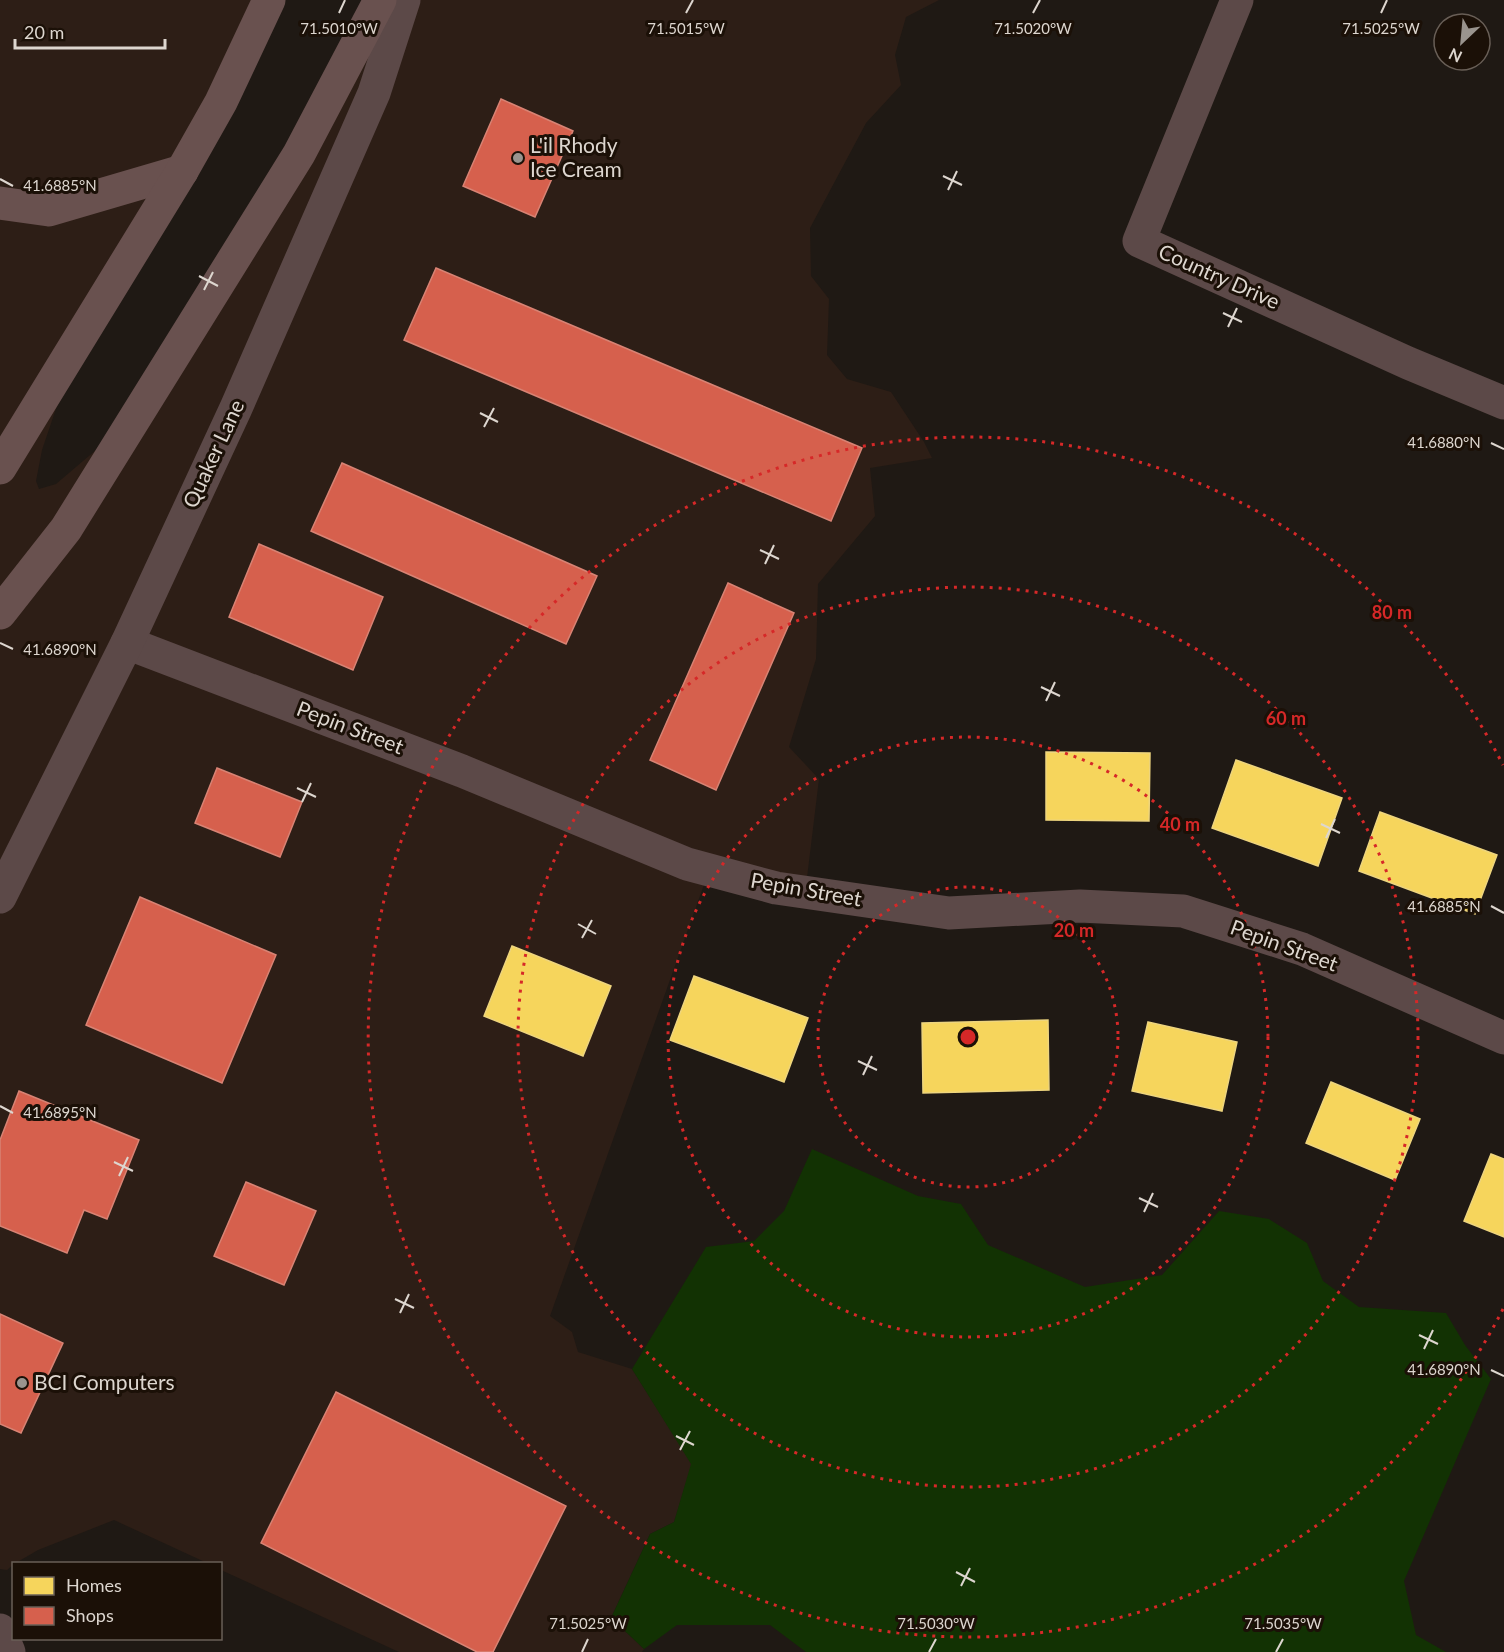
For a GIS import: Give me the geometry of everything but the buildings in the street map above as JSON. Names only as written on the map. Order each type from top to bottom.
[{"type":"main road","points":[[0,468],[182,171],[221,102],[269,0]]},
{"type":"main road","points":[[0,614],[66,529],[261,215],[298,154],[380,0]]},
{"type":"main road","points":[[0,203],[49,210],[182,171]]},
{"type":"street","name":"Quaker Lane","points":[[0,897],[127,643],[236,408],[369,104],[404,0]]},
{"type":"street","name":"Country Drive","points":[[1237,0],[1139,241],[1408,363],[1504,403]]},
{"type":"street","name":"Pepin Street","points":[[127,643],[462,771],[687,864],[776,888],[949,913],[1080,906],[1183,911],[1302,949],[1504,1038]]},
{"type":"street","points":[[0,1630],[9,1652]]},
{"type":"shaded area","points":[[0,0],[261,0],[63,388],[42,450],[36,481],[39,489],[56,484],[143,410],[366,0],[939,0],[906,17],[895,55],[901,85],[866,123],[810,228],[811,276],[829,299],[827,355],[847,379],[891,392],[932,458],[870,468],[875,516],[818,584],[816,659],[789,747],[819,779],[806,886],[706,879],[550,1316],[572,1332],[578,1352],[632,1369],[692,1464],[674,1522],[650,1534],[611,1618],[644,1649],[642,1652],[399,1652],[222,1570],[222,1562],[205,1562],[114,1520],[38,1550],[17,1562],[12,1562],[12,1566],[7,1570],[0,1569]]},
{"type":"green space","points":[[812,1149],[918,1196],[961,1204],[988,1245],[1085,1287],[1162,1275],[1219,1211],[1269,1219],[1307,1243],[1323,1281],[1359,1307],[1446,1313],[1465,1345],[1491,1379],[1404,1581],[1416,1635],[1446,1652],[806,1652],[770,1625],[677,1625],[644,1649],[611,1618],[650,1534],[674,1522],[691,1464],[632,1369],[706,1247],[754,1241],[784,1211]]},
{"type":"place","name":"L'il Rhody Ice Cream","points":[[518,158]]},
{"type":"place","name":"BCI Computers","points":[[22,1383]]}]
